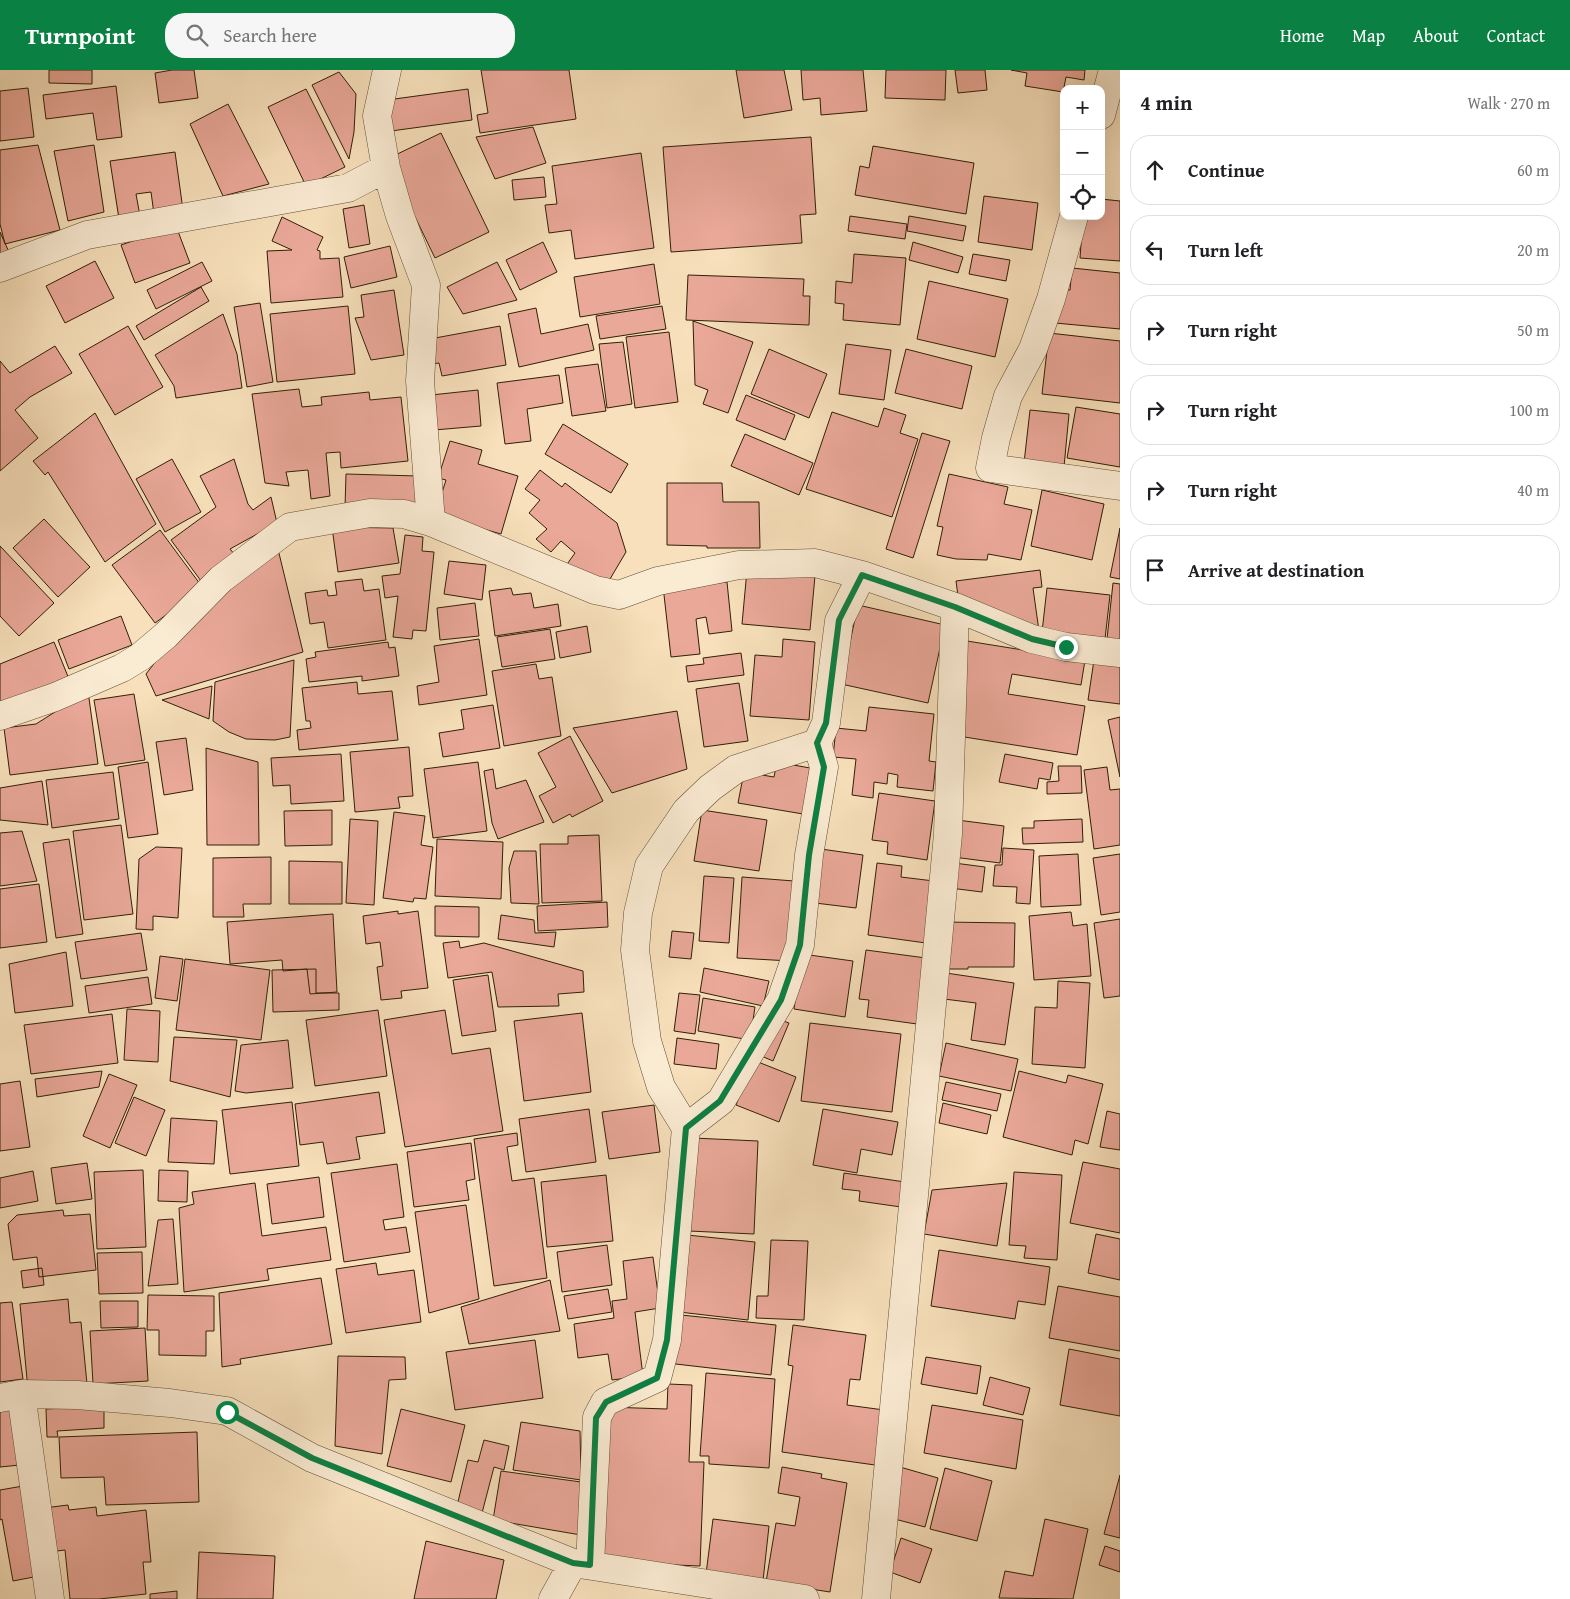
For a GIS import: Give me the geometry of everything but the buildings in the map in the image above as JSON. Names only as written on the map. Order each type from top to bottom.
[{"type":"street","points":[[387,70],[376,116],[386,168],[400,216],[426,285],[420,380],[432,522]]},
{"type":"street","points":[[1105,100],[1113,70]]},
{"type":"street","points":[[0,268],[87,235],[348,188],[386,168]]},
{"type":"street","points":[[1073,220],[1033,349],[1008,396],[990,468],[1120,486]]},
{"type":"street","points":[[0,716],[55,697],[122,668],[140,657],[166,635],[221,580],[290,527],[370,513],[404,514],[432,522],[595,590],[619,595],[658,581],[739,565],[815,563],[862,575],[955,607],[1032,639],[1066,647],[1120,652]]},
{"type":"street","points":[[686,1128],[720,1101],[781,1000],[800,945],[809,855],[824,767],[817,743],[826,723],[839,620],[862,575]]},
{"type":"street","points":[[876,1599],[948,834],[955,607]]},
{"type":"street","points":[[553,1599],[581,1564],[596,1418],[606,1402],[657,1378],[667,1340],[686,1128],[661,1087],[648,1041],[635,950],[638,913],[649,866],[686,811],[710,788],[736,769],[817,743]]},
{"type":"street","points":[[50,1599],[11,1396],[86,1396],[170,1403],[227,1412],[312,1458],[581,1564],[805,1599]]},
{"type":"route","points":[[227,1412],[312,1458],[573,1563],[590,1565],[596,1418],[606,1402],[657,1378],[667,1340],[686,1128],[720,1101],[781,1000],[800,945],[809,855],[824,767],[817,743],[826,723],[839,620],[862,575],[955,607],[1032,639],[1066,647]]}]
